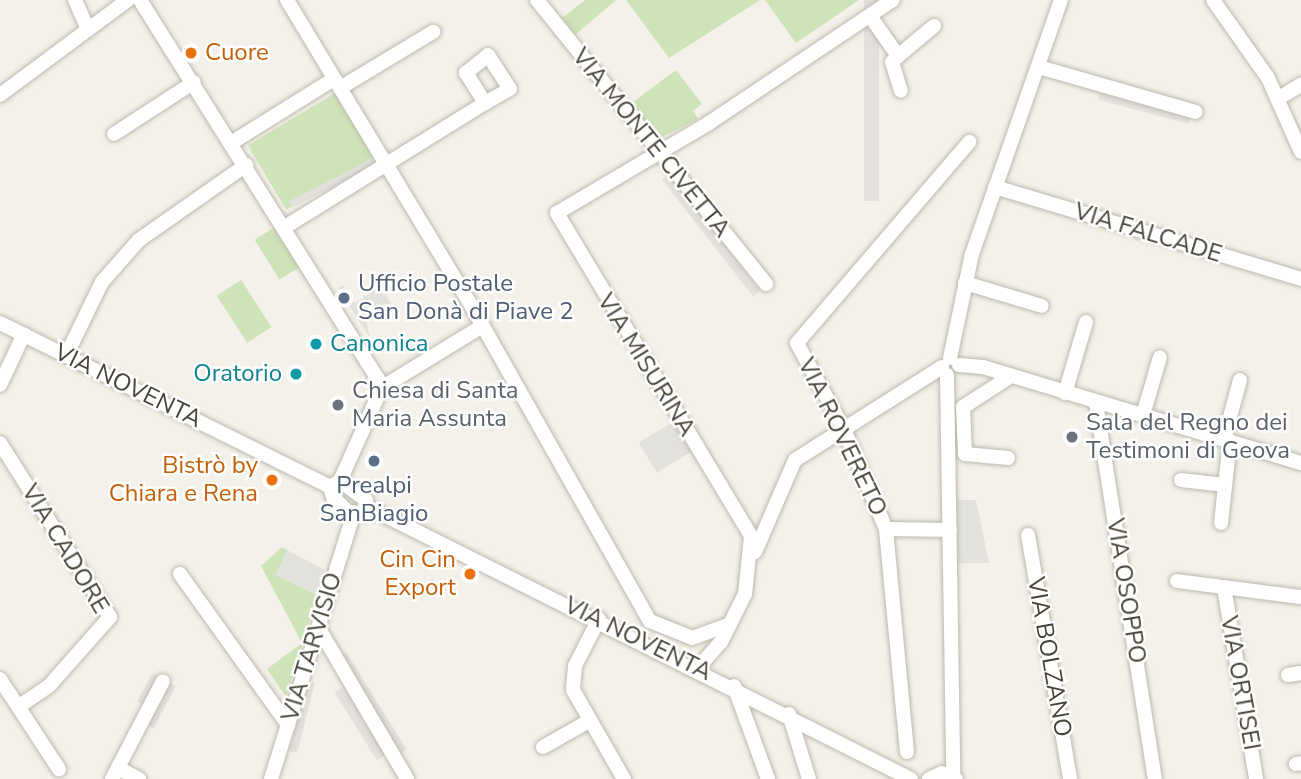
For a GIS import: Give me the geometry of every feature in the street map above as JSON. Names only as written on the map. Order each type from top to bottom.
[{"type":"street","points":[[75,0],[88,29]]},
{"type":"street","points":[[0,96],[128,0]]},
{"type":"street","points":[[140,0],[246,165],[381,387]]},
{"type":"street","points":[[287,0],[388,164],[643,611],[665,631],[692,638],[728,625]]},
{"type":"street","name":"VIA MONTE CIVETTA","points":[[537,0],[766,285]]},
{"type":"street","name":"VIA MISURINA","points":[[754,556],[740,512],[556,218],[893,0]]},
{"type":"street","points":[[942,777],[950,760],[950,366],[965,283],[995,187],[1061,0]]},
{"type":"street","points":[[1213,0],[1279,98],[1301,152]]},
{"type":"street","points":[[870,16],[898,57]]},
{"type":"street","points":[[901,91],[892,62],[934,26]]},
{"type":"street","points":[[232,143],[433,32]]},
{"type":"street","points":[[1039,67],[1196,112]]},
{"type":"street","points":[[114,134],[194,82]]},
{"type":"street","points":[[1279,98],[1301,85]]},
{"type":"street","points":[[285,228],[485,103]]},
{"type":"street","name":"VIA ROVERETO","points":[[907,752],[886,529],[844,429],[797,344],[969,142]]},
{"type":"street","points":[[66,356],[102,282],[139,240],[246,165]]},
{"type":"street","name":"VIA FALCADE","points":[[995,187],[1301,279]]},
{"type":"street","points":[[965,283],[1042,306]]},
{"type":"street","points":[[1065,393],[1086,322]]},
{"type":"street","name":"VIA NOVENTA","points":[[0,323],[335,484],[368,507],[656,648],[700,664],[734,686],[908,776],[942,777]]},
{"type":"street","points":[[368,507],[353,515],[335,484],[381,387],[482,326]]},
{"type":"street","points":[[0,385],[24,334]]},
{"type":"street","points":[[1143,415],[1160,357]]},
{"type":"street","points":[[700,664],[728,625],[745,594],[754,556],[778,489],[795,460],[950,366],[1011,376],[1301,463]]},
{"type":"street","points":[[1008,458],[965,454],[963,407],[1011,376]]},
{"type":"street","points":[[1220,523],[1227,440],[1240,380]]},
{"type":"street","name":"VIA OSOPPO","points":[[1096,403],[1155,779]]},
{"type":"street","name":"VIA CADORE","points":[[0,443],[110,617],[49,686],[19,706]]},
{"type":"street","points":[[1181,480],[1225,485]]},
{"type":"street","points":[[740,512],[755,515],[778,489]]},
{"type":"street","name":"VIA TARVISIO","points":[[271,779],[353,515]]},
{"type":"street","points":[[886,529],[950,530]]},
{"type":"street","name":"VIA BOLZANO","points":[[1028,536],[1070,779]]},
{"type":"street","points":[[180,574],[288,724]]},
{"type":"street","name":"VIA ORTISEI","points":[[1177,581],[1301,597]]},
{"type":"street","name":"VIA ORTISEI","points":[[1224,587],[1256,779]]},
{"type":"street","points":[[599,619],[572,674],[573,690],[624,779]]},
{"type":"street","points":[[318,627],[407,779]]},
{"type":"street","points":[[656,648],[665,631]]},
{"type":"street","points":[[692,638],[700,664]]},
{"type":"street","points":[[0,679],[59,769]]},
{"type":"street","points":[[139,779],[115,773],[163,681]]},
{"type":"street","points":[[734,686],[768,779]]},
{"type":"street","points":[[746,717],[755,697]]},
{"type":"street","points":[[789,714],[809,779]]},
{"type":"street","points":[[543,747],[589,721]]},
{"type":"street","points":[[798,745],[815,727]]},
{"type":"green space","points":[[585,0],[616,0],[575,35],[562,18]]},
{"type":"green space","points":[[626,0],[760,0],[669,58]]},
{"type":"green space","points":[[765,0],[859,0],[796,43]]},
{"type":"green space","points":[[676,70],[702,104],[693,111],[698,119],[660,138],[629,105]]},
{"type":"green space","points":[[337,92],[376,156],[286,210],[248,146]]},
{"type":"green space","points":[[275,227],[300,267],[280,280],[255,240]]},
{"type":"green space","points":[[241,280],[271,327],[247,343],[217,296]]},
{"type":"green space","points":[[282,547],[287,550],[276,575],[317,595],[286,697],[267,669],[302,643],[261,566]]},
{"type":"shaded area","points":[[864,0],[879,0],[879,201],[864,201]]},
{"type":"shaded area","points":[[1100,93],[1191,117],[1189,124],[1098,100]]},
{"type":"shaded area","points":[[372,159],[375,165],[292,207],[289,201]]},
{"type":"shaded area","points":[[669,174],[760,291],[753,296],[662,180]]},
{"type":"shaded area","points":[[343,285],[355,303],[380,287],[392,305],[366,321],[370,338],[338,288]]},
{"type":"shaded area","points":[[673,422],[691,452],[657,473],[639,443]]},
{"type":"shaded area","points":[[956,500],[976,500],[989,563],[957,563]]},
{"type":"shaded area","points":[[287,550],[325,570],[317,595],[276,575]]},
{"type":"shaded area","points":[[346,652],[407,750],[401,753],[340,656]]},
{"type":"shaded area","points":[[152,673],[176,686],[154,728],[145,724],[152,709],[137,702]]},
{"type":"shaded area","points":[[307,681],[315,683],[297,753],[290,751]]},
{"type":"shaded area","points":[[343,687],[385,755],[377,760],[335,692]]},
{"type":"place","name":"Cuore","points":[[191,53]]},
{"type":"place","name":"Ufficio Postale San Donà di Piave 2","points":[[344,298]]},
{"type":"place","name":"Canonica","points":[[316,344]]},
{"type":"place","name":"Oratorio","points":[[296,374]]},
{"type":"place","name":"Chiesa di Santa Maria Assunta","points":[[338,405]]},
{"type":"place","name":"Sala del Regno dei Testimoni di Geova","points":[[1072,437]]},
{"type":"place","name":"Prealpi SanBiagio","points":[[374,461]]},
{"type":"place","name":"Bistrò by Chiara e Rena","points":[[272,480]]},
{"type":"place","name":"Cin Cin Export","points":[[470,574]]}]
